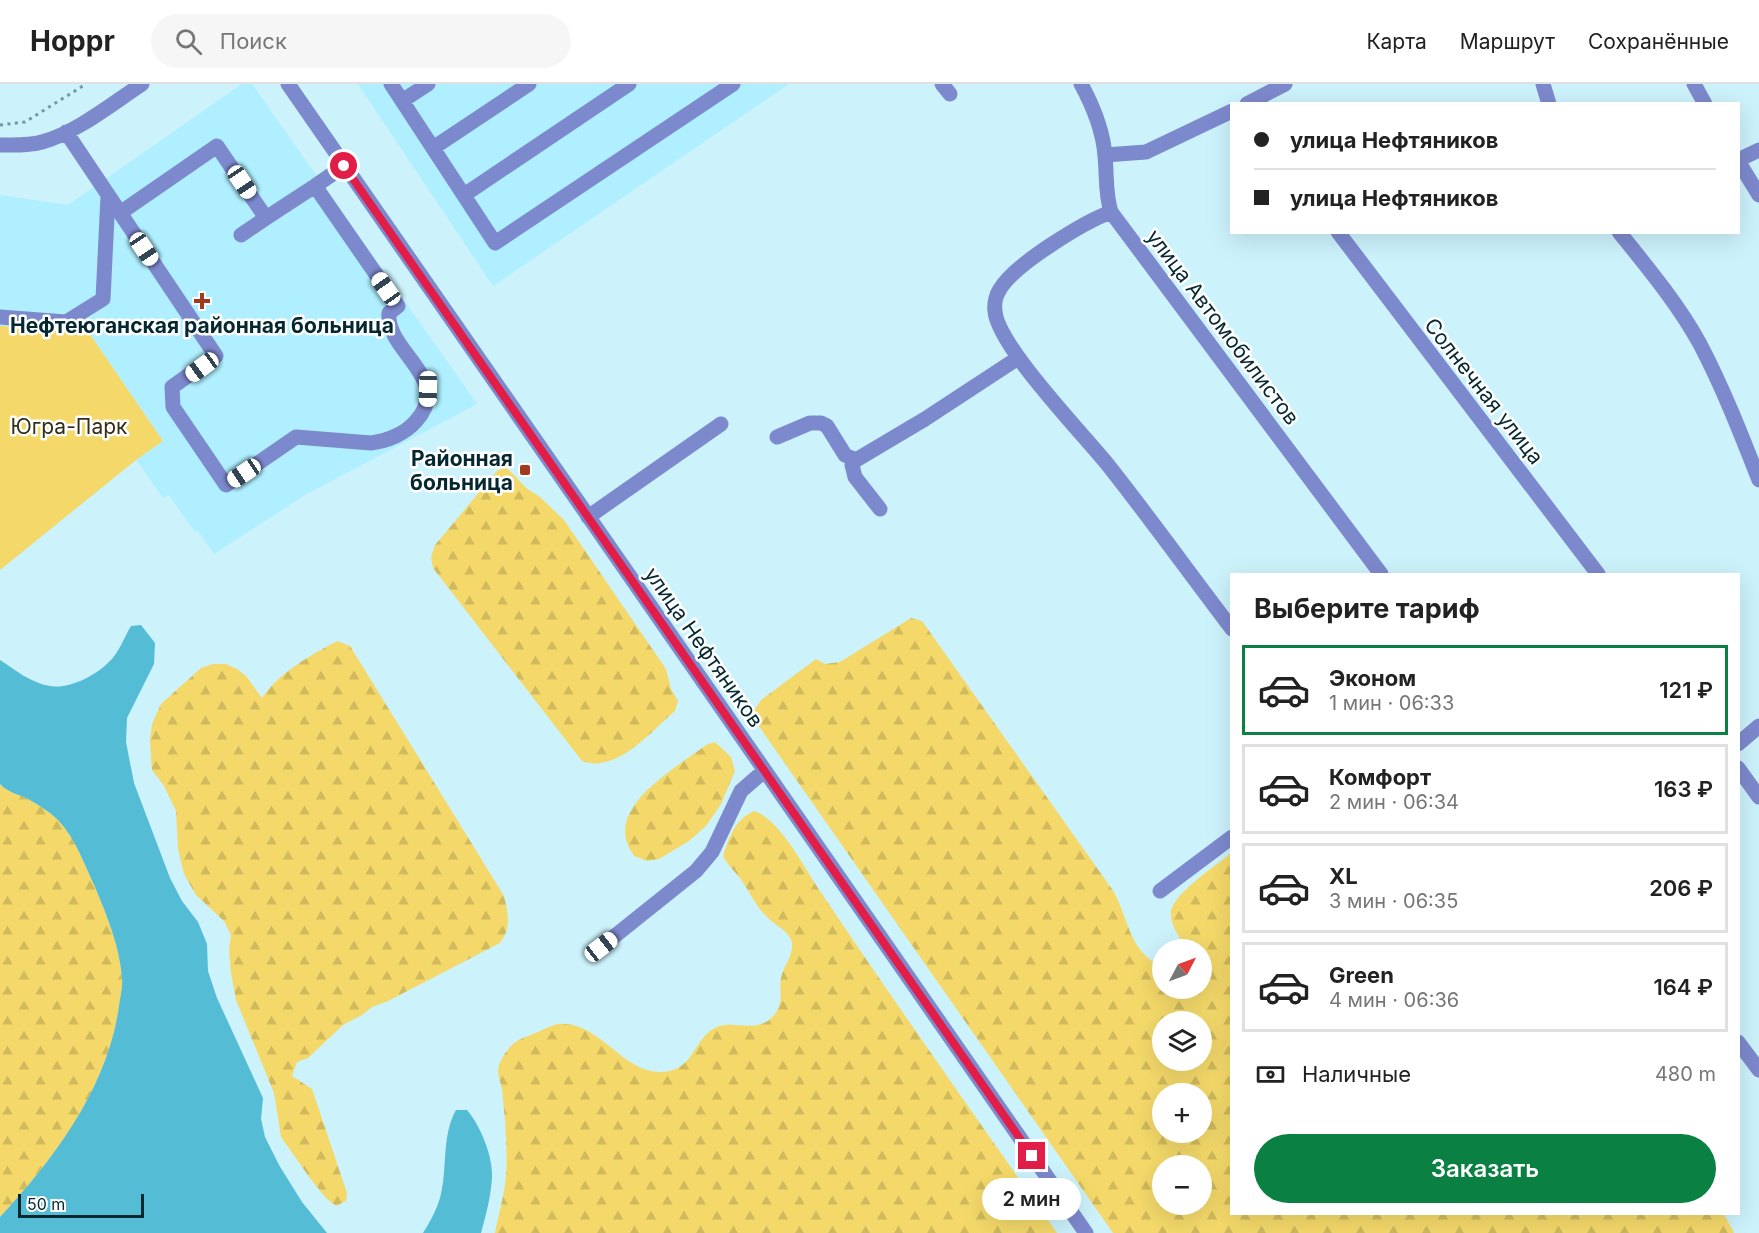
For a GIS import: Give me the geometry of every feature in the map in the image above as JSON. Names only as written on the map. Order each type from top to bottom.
[{"type":"street","points":[[0,145],[43,142],[66,132],[142,84]]},
{"type":"street","name":"улица Нефтяников","points":[[288,84],[1086,1233]]},
{"type":"street","points":[[391,84],[495,243],[734,84]]},
{"type":"street","points":[[402,101],[428,84]]},
{"type":"street","points":[[433,148],[529,84]]},
{"type":"street","points":[[464,195],[629,84]]},
{"type":"street","name":"улица Автомобилистов","points":[[1081,84],[1099,125],[1105,155],[1106,198],[1111,212],[1380,573]]},
{"type":"street","points":[[1250,102],[1285,84]]},
{"type":"street","points":[[1543,84],[1548,102]]},
{"type":"street","points":[[1694,84],[1704,102]]},
{"type":"street","points":[[1105,155],[1146,152],[1230,112]]},
{"type":"street","points":[[66,132],[216,356],[172,387],[173,407],[226,485],[296,437],[370,443],[387,440],[414,423],[428,402],[428,389],[423,377],[388,324],[389,312],[398,306],[315,186]]},
{"type":"street","points":[[120,213],[217,146],[266,218]]},
{"type":"street","points":[[1740,160],[1759,150]]},
{"type":"street","points":[[1740,164],[1759,195]]},
{"type":"street","points":[[241,235],[344,166]]},
{"type":"street","points":[[0,317],[66,322],[104,299],[108,196]]},
{"type":"street","points":[[1111,212],[1093,219],[1022,267],[1000,289],[995,313],[1000,328],[1018,358],[1107,464],[1230,626]]},
{"type":"street","name":"Солнечная улица","points":[[1340,234],[1597,573]]},
{"type":"street","points":[[1621,234],[1674,303],[1700,344],[1732,412],[1759,480]]},
{"type":"street","points":[[880,509],[852,472],[852,465],[856,460],[1018,358]]},
{"type":"street","points":[[777,437],[810,423],[822,423],[827,426],[845,455],[856,460]]},
{"type":"street","points":[[588,517],[721,424]]},
{"type":"street","points":[[1740,742],[1759,726]]},
{"type":"street","points":[[601,947],[696,871],[712,852],[741,791],[764,771]]},
{"type":"street","points":[[1740,771],[1759,797]]},
{"type":"street","points":[[1160,891],[1230,838]]},
{"type":"street","points":[[1740,1045],[1759,1070]]},
{"type":"path","points":[[0,125],[25,122],[86,84]]},
{"type":"shaded area","name":"Нефтеюганская районная больница","points":[[242,84],[252,84],[477,404],[305,495],[214,554],[169,495],[163,498],[136,460],[163,441],[87,330],[0,326],[0,195],[68,205]]},
{"type":"shaded area","points":[[358,84],[789,84],[493,286]]},
{"type":"shaded area","points":[[141,625],[155,643],[154,664],[127,718],[126,742],[134,783],[170,878],[182,901],[198,922],[207,944],[208,971],[217,998],[263,1098],[261,1119],[265,1137],[302,1202],[327,1233],[0,1233],[0,1217],[40,1171],[76,1120],[91,1093],[113,1036],[122,982],[116,943],[95,887],[75,843],[58,820],[47,811],[0,784],[0,660],[36,682],[58,687],[67,685],[103,668],[117,652],[131,626]]},
{"type":"shaded area","points":[[456,1110],[467,1110],[472,1116],[485,1141],[490,1160],[491,1184],[483,1226],[481,1233],[423,1233],[440,1198],[448,1131]]},
{"type":"green space","name":"Югра-Парк","points":[[0,326],[87,330],[163,441],[136,460],[0,570]]},
{"type":"green space","points":[[506,467],[526,488],[540,497],[564,520],[666,669],[671,689],[678,701],[675,711],[644,739],[620,756],[608,761],[595,763],[582,761],[433,568],[431,557],[435,545],[497,471]]},
{"type":"green space","points":[[911,618],[922,621],[1114,892],[1131,934],[1142,952],[1152,961],[1152,999],[1212,999],[1212,939],[1181,939],[1174,926],[1171,911],[1188,887],[1230,854],[1230,1215],[1725,1215],[1734,1233],[1113,1233],[751,715],[761,700],[816,659],[825,664],[840,662]]},
{"type":"green space","points":[[337,641],[350,646],[504,896],[508,926],[500,943],[372,1007],[343,1025],[308,1058],[297,1062],[292,1076],[312,1089],[347,1193],[346,1201],[336,1206],[312,1181],[281,1137],[274,1093],[236,1000],[229,950],[231,935],[224,921],[196,895],[184,874],[178,849],[176,811],[164,786],[152,770],[150,741],[152,724],[161,704],[201,668],[213,664],[226,664],[237,669],[246,676],[262,698],[286,672]]},
{"type":"green space","points":[[715,742],[731,757],[735,771],[721,804],[706,826],[689,841],[659,859],[647,861],[634,856],[626,839],[626,825],[631,811],[641,797],[667,773],[706,745]]},
{"type":"green space","points":[[0,784],[47,811],[58,820],[75,843],[95,887],[116,943],[122,982],[113,1036],[91,1093],[76,1120],[40,1171],[0,1217]]},
{"type":"green space","points":[[754,811],[773,824],[791,846],[878,977],[1057,1233],[495,1233],[504,1190],[507,1160],[502,1089],[498,1071],[502,1058],[513,1044],[554,1025],[573,1025],[586,1030],[633,1064],[646,1070],[670,1071],[686,1062],[700,1042],[713,1029],[729,1025],[755,1026],[771,1018],[778,1009],[781,978],[791,953],[791,940],[760,909],[723,856],[737,824],[747,814]]},
{"type":"place","name":"Нефтеюганская районная больница","points":[[202,301]]},
{"type":"place","name":"Районная больница","points":[[525,470]]},
{"type":"route","points":[[344,166],[1032,1156]]}]
